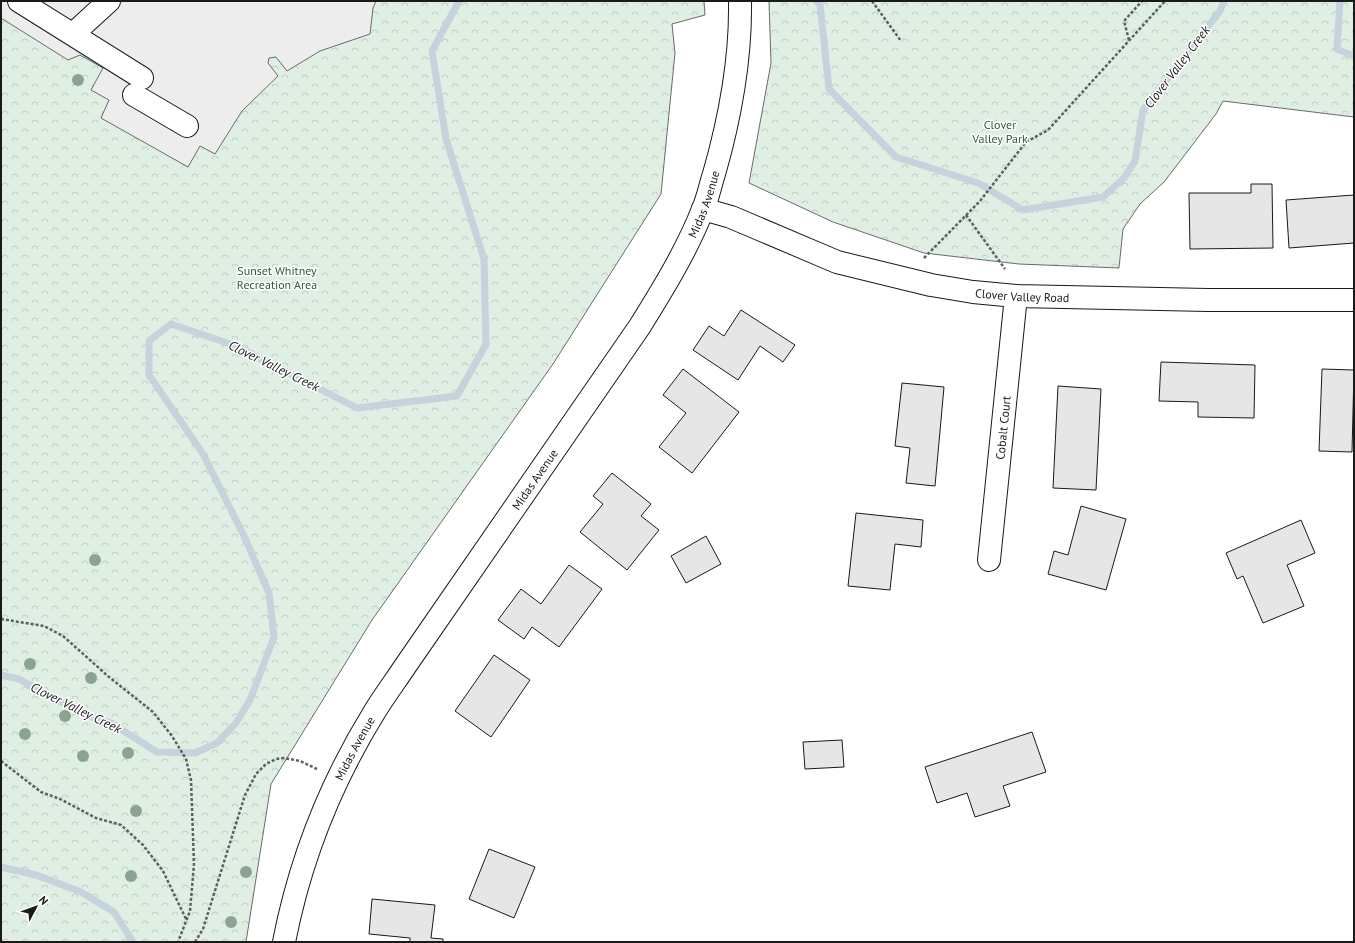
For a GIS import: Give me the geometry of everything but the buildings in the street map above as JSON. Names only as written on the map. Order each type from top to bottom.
[{"type":"street","points":[[19,1],[72,34],[187,126]]},
{"type":"street","points":[[72,34],[109,1]]},
{"type":"street","name":"Midas Avenue","points":[[284,942],[295,891],[308,851],[338,779],[353,749],[376,710],[640,326],[665,286],[686,246],[703,208],[725,138],[737,61],[740,1]]},
{"type":"street","name":"Clover Valley Road","points":[[703,208],[731,217],[837,262],[931,285],[973,292],[1016,296],[1208,300],[1354,300]]},
{"type":"street","name":"Cobalt Court","points":[[989,560],[1016,296]]},
{"type":"path","points":[[872,1],[902,42]]},
{"type":"path","points":[[1129,41],[1124,21],[1142,1]]},
{"type":"path","points":[[924,258],[980,201],[1026,142],[1048,130],[1165,1]]},
{"type":"path","points":[[966,215],[1005,269]]},
{"type":"path","points":[[1,619],[44,626],[63,636],[109,677],[153,712],[172,736],[186,759],[191,780],[194,864],[190,911],[178,942]]},
{"type":"path","points":[[195,942],[202,929],[245,795],[256,774],[266,764],[276,759],[284,758],[300,761],[338,779]]},
{"type":"path","points":[[1,761],[41,792],[60,799],[96,818],[121,825],[143,845],[163,871],[187,920]]},
{"type":"green space","name":"Sunset Whitney Recreation Area","points":[[1,1],[704,1],[705,15],[672,24],[675,53],[661,194],[553,364],[372,620],[271,784],[246,942],[1,942]]},
{"type":"green space","name":"Clover Valley Park","points":[[769,1],[1354,1],[1354,117],[1223,101],[1216,114],[1164,182],[1140,204],[1123,229],[1119,268],[1019,264],[924,253],[833,222],[749,183],[771,63]]},
{"type":"shaded area","points":[[1,1],[376,1],[373,8],[370,34],[320,51],[287,71],[276,57],[269,58],[268,63],[278,76],[242,111],[215,154],[200,146],[188,167],[101,118],[109,100],[91,90],[103,68],[80,55],[68,60],[1,18]]},
{"type":"waterway","name":"Clover Valley Creek","points":[[1,675],[19,679],[49,696],[92,717],[111,723],[157,752],[195,753],[217,743],[236,723],[250,700],[274,637],[269,593],[244,536],[203,454],[149,375],[149,341],[171,324],[236,346],[357,408],[457,396],[486,344],[484,259],[446,139],[432,51],[459,1]]},
{"type":"waterway","name":"Clover Valley Creek","points":[[816,1],[820,4],[829,89],[896,157],[978,183],[1023,210],[1103,197],[1124,178],[1135,161],[1143,110],[1220,11],[1224,1]]},
{"type":"waterway","name":"Clover Valley Creek","points":[[1340,1],[1337,49],[1354,56]]},
{"type":"waterway","name":"Clover Valley Creek","points":[[1,867],[36,875],[81,892],[114,912],[133,942]]}]
